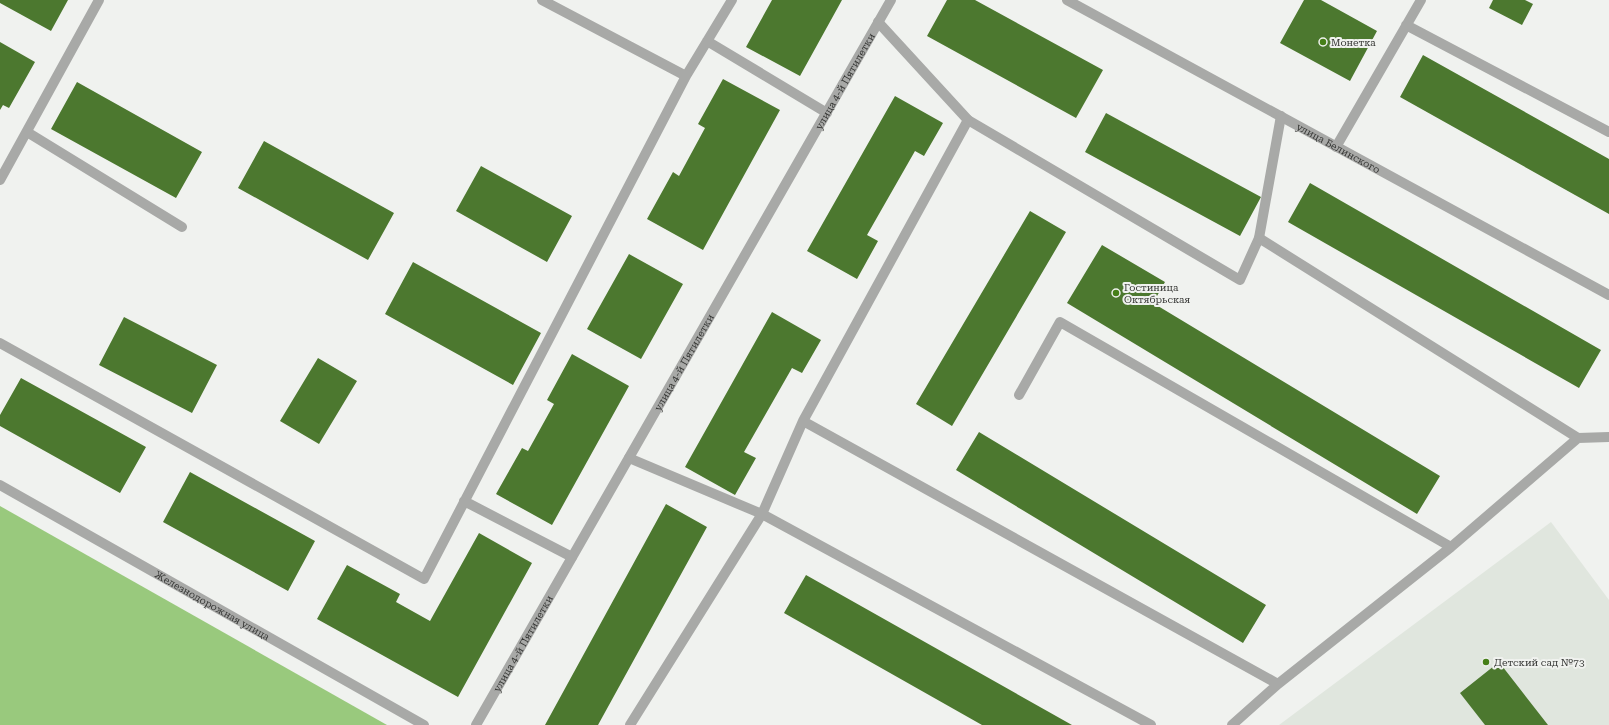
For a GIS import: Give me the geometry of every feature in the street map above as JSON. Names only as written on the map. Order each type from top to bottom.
[{"type":"street","points":[[0,180],[99,0]]},
{"type":"street","points":[[542,0],[686,76]]},
{"type":"street","points":[[0,343],[424,579],[686,76],[732,0]]},
{"type":"street","name":"улица 4-й Пятилетки","points":[[476,725],[891,0]]},
{"type":"street","name":"улица Белинского","points":[[1067,0],[1609,295]]},
{"type":"street","points":[[1336,147],[1420,0]]},
{"type":"street","points":[[878,22],[968,120],[1240,280],[1259,238],[1281,116]]},
{"type":"street","points":[[1406,25],[1609,132]]},
{"type":"street","points":[[707,41],[827,113]]},
{"type":"street","points":[[630,725],[762,514],[803,421],[968,120]]},
{"type":"street","points":[[27,132],[182,228]]},
{"type":"street","points":[[1259,238],[1578,438],[1609,437]]},
{"type":"street","points":[[1019,395],[1060,322],[1451,547]]},
{"type":"street","points":[[803,421],[1278,684]]},
{"type":"street","points":[[1232,725],[1278,684],[1451,547],[1578,438]]},
{"type":"street","points":[[629,458],[762,514],[1151,725]]},
{"type":"street","name":"Железнодорожная улица","points":[[0,485],[424,725]]},
{"type":"street","points":[[464,501],[572,557]]},
{"type":"shaded area","name":"Детский сад №73","points":[[1551,522],[1609,600],[1609,725],[1279,725]]},
{"type":"green space","points":[[0,506],[387,725],[0,725]]},
{"type":"building","points":[[0,0],[68,0],[51,31],[0,3]]},
{"type":"building","points":[[772,0],[842,0],[800,76],[746,47]]},
{"type":"building","points":[[947,0],[975,0],[1103,70],[1076,118],[927,36]]},
{"type":"building","points":[[1304,0],[1321,0],[1377,31],[1350,81],[1280,43]]},
{"type":"building","points":[[1493,0],[1525,0],[1533,4],[1522,25],[1489,8]]},
{"type":"building","points":[[0,42],[35,62],[9,108],[3,105],[0,110]]},
{"type":"building","points":[[1423,55],[1609,159],[1609,214],[1400,97]]},
{"type":"building","points":[[723,79],[780,110],[703,250],[647,219],[673,172],[679,176],[705,128],[698,124]]},
{"type":"building","points":[[77,82],[202,152],[176,198],[51,129]]},
{"type":"building","points":[[895,96],[943,123],[924,156],[915,151],[867,235],[878,241],[857,279],[807,251]]},
{"type":"building","points":[[1106,113],[1261,197],[1240,236],[1085,152]]},
{"type":"building","points":[[264,141],[394,213],[368,260],[238,188]]},
{"type":"building","points":[[481,166],[572,216],[547,262],[456,211]]},
{"type":"building","points":[[1310,183],[1601,350],[1579,388],[1288,222]]},
{"type":"building","points":[[1030,211],[1066,232],[952,426],[916,404]]},
{"type":"building","points":[[1102,245],[1165,282],[1153,303],[1440,476],[1417,514],[1067,303]]},
{"type":"building","points":[[629,254],[683,284],[641,359],[587,329]]},
{"type":"building","points":[[413,262],[541,333],[513,385],[385,314]]},
{"type":"building","points":[[772,312],[821,340],[802,373],[792,368],[744,452],[756,458],[735,495],[685,467]]},
{"type":"building","points":[[124,317],[217,365],[192,413],[99,365]]},
{"type":"building","points":[[572,354],[629,386],[552,525],[496,494],[522,448],[528,451],[554,404],[547,400]]},
{"type":"building","points":[[318,358],[357,381],[319,444],[280,421]]},
{"type":"building","points":[[21,378],[146,447],[120,493],[0,426],[0,415]]},
{"type":"building","points":[[979,432],[1266,605],[1243,643],[956,470]]},
{"type":"building","points":[[190,472],[315,541],[288,591],[163,522]]},
{"type":"building","points":[[666,504],[707,527],[598,725],[545,725]]},
{"type":"building","points":[[479,533],[532,563],[458,697],[317,619],[347,565],[400,594],[396,602],[430,621]]},
{"type":"building","points":[[806,575],[1072,725],[982,725],[784,613]]},
{"type":"building","points":[[1499,662],[1548,725],[1485,725],[1460,693]]},
{"type":"place","name":"Монетка","points":[[1323,42]]},
{"type":"place","name":"Гостиница Октябрьская","points":[[1116,293]]},
{"type":"place","name":"Детский сад №73","points":[[1486,662]]}]
